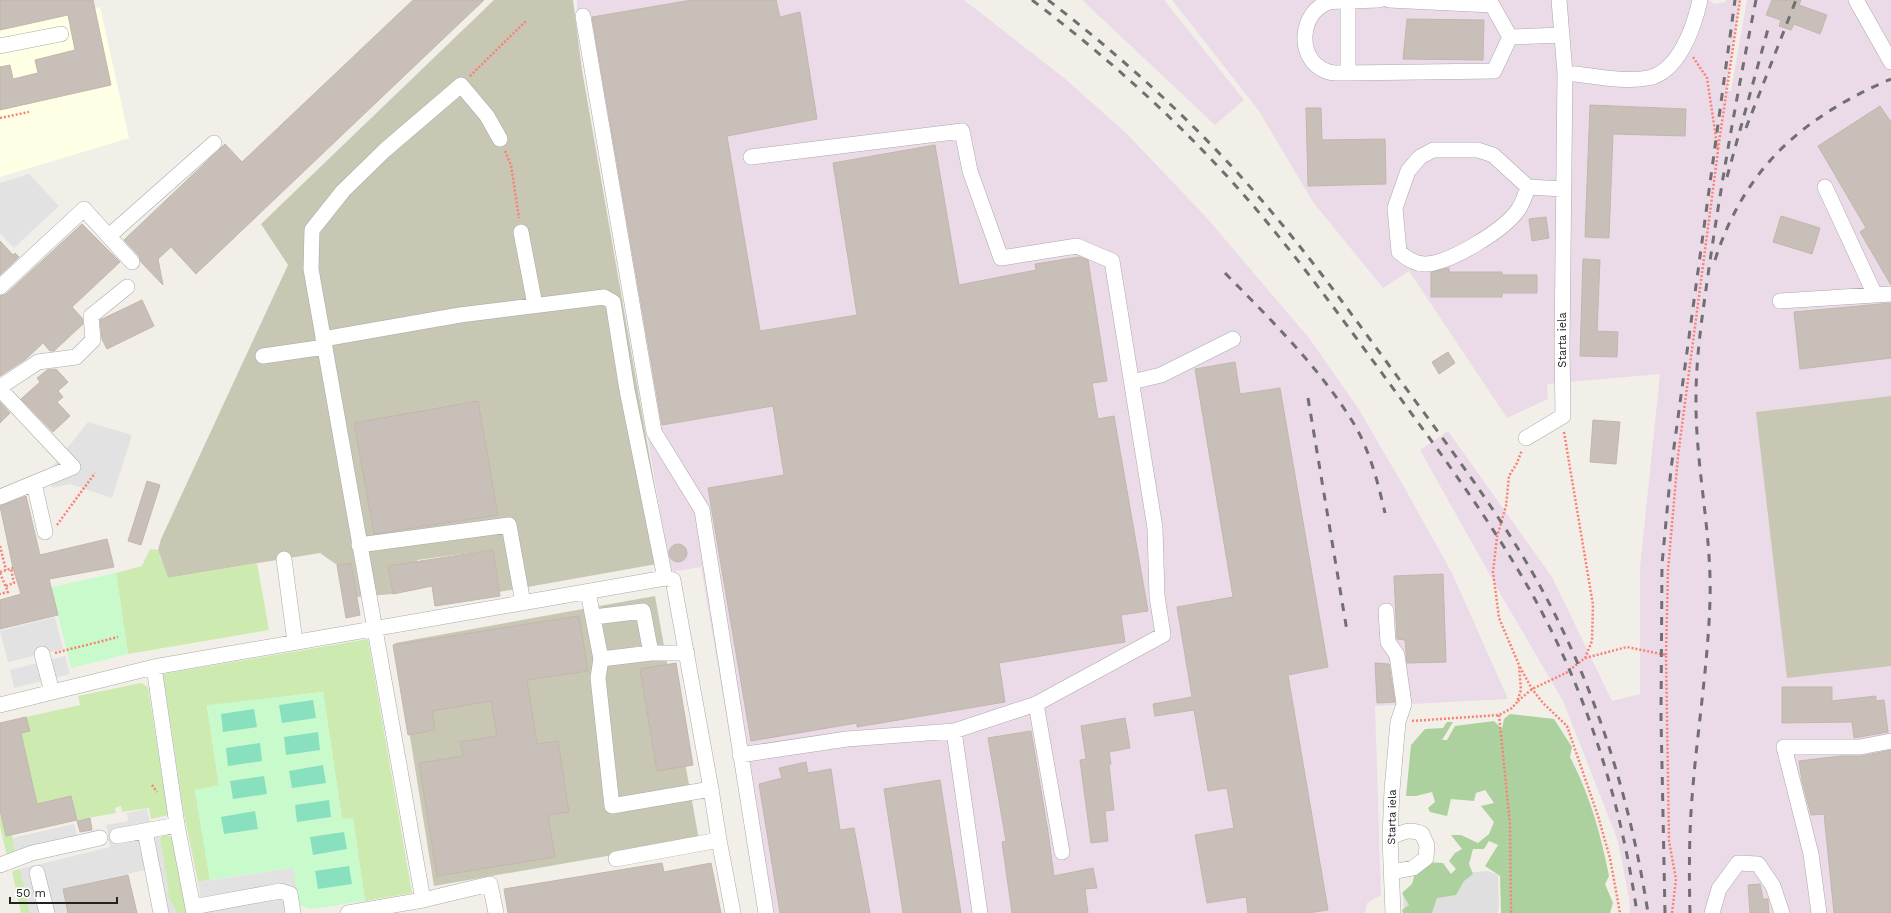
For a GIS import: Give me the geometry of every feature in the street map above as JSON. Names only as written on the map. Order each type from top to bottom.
[{"type":"street","points":[[1379,0],[1328,2],[1314,12],[1306,30],[1304,44],[1306,52],[1313,63],[1326,72],[1348,73],[1494,71],[1510,37]]},
{"type":"street","points":[[1389,0],[1492,5],[1510,37]]},
{"type":"street","name":"Starta iela","points":[[1559,0],[1565,73],[1563,189],[1563,416]]},
{"type":"street","points":[[1565,73],[1634,80],[1650,78],[1666,70],[1685,45],[1700,0]]},
{"type":"street","points":[[1856,0],[1891,62]]},
{"type":"street","points":[[1348,1],[1348,73]]},
{"type":"street","points":[[583,16],[654,432],[702,510],[766,913]]},
{"type":"street","points":[[0,46],[61,34]]},
{"type":"street","points":[[1510,37],[1562,36]]},
{"type":"street","points":[[423,900],[311,269],[312,230],[342,191],[385,150],[461,85],[487,116],[500,139]]},
{"type":"street","points":[[740,755],[847,739],[954,731],[1036,704],[1163,635],[1157,596],[1154,528],[1112,261],[1077,246],[1001,258],[970,171],[962,132],[751,157]]},
{"type":"street","points":[[110,235],[214,143]]},
{"type":"street","points":[[1528,187],[1518,210],[1506,222],[1473,247],[1443,260],[1426,264],[1408,259],[1399,252],[1395,208],[1408,171],[1420,157],[1433,150],[1478,150],[1493,155],[1528,187],[1563,189]]},
{"type":"street","points":[[1825,187],[1875,295]]},
{"type":"street","points":[[0,287],[84,209],[110,235],[132,262]]},
{"type":"street","points":[[521,232],[535,305]]},
{"type":"street","points":[[0,497],[74,467],[0,388],[38,362],[76,357],[93,340],[91,316],[127,287]]},
{"type":"street","points":[[1780,301],[1891,294]]},
{"type":"street","points":[[263,356],[460,315],[604,297],[613,302],[626,390],[665,578]]},
{"type":"street","points":[[1132,382],[1161,375],[1233,340]]},
{"type":"street","points":[[1526,438],[1563,416]]},
{"type":"street","points":[[34,483],[49,531]]},
{"type":"street","points":[[359,545],[509,525],[524,603]]},
{"type":"street","points":[[284,559],[295,642]]},
{"type":"street","points":[[0,705],[154,667],[665,578],[673,580],[733,913]]},
{"type":"street","points":[[588,592],[601,659],[598,678],[612,806],[711,789]]},
{"type":"street","points":[[594,617],[643,610],[651,654]]},
{"type":"street","name":"Starta iela","points":[[1386,611],[1388,642],[1397,655],[1404,704],[1398,722],[1390,838],[1393,913]]},
{"type":"street","points":[[601,659],[651,654],[687,653]]},
{"type":"street","points":[[43,655],[52,692]]},
{"type":"street","points":[[154,667],[177,825],[194,910],[280,891],[290,894],[293,913]]},
{"type":"street","points":[[1036,704],[1062,852]]},
{"type":"street","points":[[954,731],[980,913]]},
{"type":"street","points":[[1819,913],[1811,854],[1784,747],[1860,747],[1891,741]]},
{"type":"street","points":[[117,836],[177,825]]},
{"type":"street","points":[[1390,838],[1403,831],[1414,830],[1422,834],[1427,845],[1426,858],[1413,868],[1392,872]]},
{"type":"street","points":[[144,831],[161,913]]},
{"type":"street","points":[[0,865],[32,853],[100,838]]},
{"type":"street","points":[[616,859],[719,840]]},
{"type":"street","points":[[1712,913],[1719,889],[1738,863],[1758,864],[1773,886],[1782,913]]},
{"type":"street","points":[[37,873],[47,913]]},
{"type":"street","points":[[348,913],[423,900],[490,884],[496,913]]},
{"type":"path","points":[[1672,913],[1676,879],[1669,841],[1666,655],[1668,570],[1678,456],[1718,151],[1734,52],[1740,0]]},
{"type":"path","points":[[461,85],[527,20]]},
{"type":"path","points":[[1685,45],[1707,78],[1718,151]]},
{"type":"path","points":[[0,118],[29,112]]},
{"type":"path","points":[[500,139],[511,166],[521,232]]},
{"type":"path","points":[[1563,416],[1570,476],[1593,605],[1592,641],[1585,658]]},
{"type":"path","points":[[1526,438],[1517,463],[1509,476],[1506,506],[1497,537],[1493,572],[1499,618],[1518,665],[1532,689],[1543,703],[1567,726],[1598,816],[1610,858],[1620,913]]},
{"type":"path","points":[[49,531],[95,473]]},
{"type":"path","points":[[0,546],[6,570]]},
{"type":"path","points":[[0,594],[8,592],[0,572],[12,569],[14,583],[6,586]]},
{"type":"path","points":[[43,655],[118,637]]},
{"type":"path","points":[[1398,722],[1499,715],[1512,708],[1532,689],[1566,672],[1585,658],[1627,647],[1666,655]]},
{"type":"path","points":[[1517,702],[1521,690],[1518,665]]},
{"type":"path","points":[[1499,715],[1510,824],[1511,913]]},
{"type":"shaded area","points":[[494,0],[573,0],[582,70],[668,562],[499,592],[493,550],[417,560],[422,588],[393,594],[357,597],[351,563],[337,565],[320,553],[168,578],[158,550],[161,539],[288,265],[261,224]]},
{"type":"shaded area","points":[[577,0],[964,0],[1064,78],[1126,133],[1206,217],[1309,338],[1358,408],[1452,573],[1508,699],[1375,706],[1381,895],[1367,903],[1365,913],[760,913],[701,567],[670,572],[577,11]]},
{"type":"shaded area","points":[[1082,0],[1164,0],[1244,100],[1215,125]]},
{"type":"shaded area","points":[[1172,0],[1709,0],[1714,4],[1726,2],[1726,0],[1740,0],[1726,91],[1731,91],[1747,0],[1891,0],[1891,913],[1630,913],[1629,898],[1618,841],[1563,701],[1505,602],[1420,450],[1448,431],[1552,577],[1612,701],[1640,694],[1640,568],[1660,374],[1547,384],[1548,399],[1507,418],[1409,271],[1383,288],[1313,202],[1259,111]]},
{"type":"shaded area","points":[[100,7],[129,138],[0,177],[0,30]]},
{"type":"shaded area","points":[[29,174],[59,206],[14,248],[0,233],[0,183]]},
{"type":"shaded area","points":[[1891,396],[1891,666],[1787,678],[1756,412]]},
{"type":"shaded area","points":[[88,422],[132,435],[112,498],[70,484],[52,488],[48,472]]},
{"type":"shaded area","points":[[655,596],[699,840],[434,886],[395,643]]},
{"type":"shaded area","points":[[55,617],[63,649],[8,662],[0,631]]},
{"type":"shaded area","points":[[65,656],[70,674],[14,688],[10,670]]},
{"type":"shaded area","points":[[147,809],[149,818],[160,838],[169,891],[167,895],[177,913],[154,913],[145,870],[63,889],[68,913],[30,913],[20,869],[110,847],[106,825],[128,821],[127,813]]},
{"type":"shaded area","points":[[74,824],[77,835],[99,829],[102,844],[18,865],[12,838]]},
{"type":"shaded area","points":[[293,868],[301,913],[203,913],[198,882]]},
{"type":"shaded area","points":[[1488,871],[1498,875],[1499,909],[1497,913],[1404,913],[1403,892],[1420,877]]},
{"type":"green space","points":[[150,549],[158,550],[168,578],[257,563],[269,630],[128,654],[116,573],[142,566]]},
{"type":"green space","points":[[116,573],[128,654],[71,668],[51,587]]},
{"type":"green space","points":[[368,639],[412,893],[365,901],[353,819],[342,819],[323,692],[207,706],[219,786],[195,790],[210,880],[198,882],[183,809],[163,674]]},
{"type":"green space","points":[[141,683],[148,687],[168,815],[151,819],[149,808],[122,812],[121,806],[115,808],[116,813],[77,820],[71,796],[37,804],[21,733],[30,731],[26,717],[80,705],[78,696]]},
{"type":"green space","points":[[323,692],[342,819],[353,818],[365,901],[311,909],[299,905],[293,868],[210,880],[195,790],[219,785],[207,705]]},
{"type":"green space","points":[[313,700],[316,718],[282,723],[279,705]]},
{"type":"green space","points":[[254,709],[257,727],[223,732],[221,714]]},
{"type":"green space","points":[[1510,714],[1554,719],[1572,747],[1570,757],[1589,801],[1606,861],[1609,876],[1605,884],[1613,903],[1610,913],[1501,913],[1500,876],[1485,866],[1498,845],[1489,841],[1484,849],[1473,849],[1469,864],[1473,874],[1464,881],[1456,895],[1437,898],[1432,913],[1403,913],[1402,910],[1409,905],[1402,893],[1412,884],[1415,873],[1425,862],[1443,863],[1451,874],[1456,869],[1449,861],[1455,853],[1462,849],[1451,835],[1461,835],[1478,843],[1489,834],[1494,822],[1481,806],[1494,803],[1485,790],[1476,793],[1474,801],[1451,799],[1447,816],[1430,812],[1428,808],[1435,802],[1432,792],[1416,796],[1406,796],[1411,745],[1425,729],[1443,728],[1447,722],[1453,722],[1442,740],[1447,740],[1455,726],[1494,721],[1502,729],[1504,719]]},
{"type":"green space","points":[[318,732],[320,750],[286,755],[284,737]]},
{"type":"green space","points":[[260,743],[262,761],[228,766],[226,748]]},
{"type":"green space","points":[[323,765],[326,783],[292,788],[289,771]]},
{"type":"green space","points":[[264,776],[267,794],[233,799],[230,781]]},
{"type":"green space","points":[[329,800],[331,817],[297,822],[295,805]]},
{"type":"green space","points":[[0,810],[6,836],[12,834],[16,854],[7,856],[0,826]]},
{"type":"green space","points":[[255,811],[258,829],[224,834],[221,817]]},
{"type":"green space","points":[[344,832],[347,849],[313,855],[310,837]]},
{"type":"green space","points":[[163,835],[168,835],[172,838],[190,913],[177,913],[167,895],[159,844],[160,838]]},
{"type":"green space","points":[[349,866],[352,884],[318,889],[315,871]]},
{"type":"green space","points":[[20,869],[30,913],[21,913],[12,871]]},
{"type":"building","points":[[0,0],[93,0],[111,85],[0,110],[0,67],[10,65],[13,79],[38,73],[35,60],[75,50],[68,15],[0,30]]},
{"type":"building","points":[[413,0],[484,0],[196,274],[171,247],[158,259],[163,285],[141,262],[139,256],[124,240],[225,144],[242,162]]},
{"type":"building","points":[[692,0],[776,0],[780,17],[800,12],[817,119],[727,136],[760,331],[857,315],[833,163],[935,145],[959,285],[1036,270],[1035,264],[1079,257],[1088,260],[1107,381],[1092,383],[1098,419],[1114,416],[1148,611],[1121,615],[1125,642],[999,663],[1005,702],[857,727],[857,723],[751,741],[708,488],[784,475],[773,406],[662,425],[592,17]]},
{"type":"building","points":[[1772,0],[1801,0],[1799,5],[1827,15],[1820,34],[1794,24],[1791,30],[1779,26],[1781,20],[1766,15]]},
{"type":"building","points":[[1407,19],[1484,20],[1483,60],[1403,59]]},
{"type":"building","points":[[1590,105],[1686,109],[1685,136],[1613,134],[1609,238],[1585,237]]},
{"type":"building","points":[[1880,106],[1891,122],[1891,285],[1860,232],[1866,228],[1818,146]]},
{"type":"building","points":[[1306,108],[1321,108],[1322,140],[1385,139],[1386,184],[1308,186]]},
{"type":"building","points":[[1781,216],[1820,228],[1812,254],[1773,242]]},
{"type":"building","points":[[1546,217],[1549,238],[1532,241],[1529,219]]},
{"type":"building","points":[[82,224],[120,262],[72,307],[82,318],[83,324],[54,351],[50,351],[43,343],[26,359],[0,376],[0,296],[6,294]]},
{"type":"building","points":[[0,241],[13,255],[15,253],[19,257],[0,275]]},
{"type":"building","points":[[1583,259],[1600,260],[1597,331],[1618,332],[1617,357],[1580,356]]},
{"type":"building","points":[[1449,268],[1449,272],[1502,272],[1502,275],[1537,275],[1537,293],[1502,293],[1502,297],[1431,297],[1431,272]]},
{"type":"building","points":[[142,300],[154,326],[107,349],[102,339],[100,320]]},
{"type":"building","points":[[1891,303],[1891,358],[1800,369],[1794,312]]},
{"type":"building","points":[[1448,352],[1455,363],[1439,374],[1432,362]]},
{"type":"building","points":[[1235,362],[1240,394],[1280,388],[1328,667],[1288,675],[1328,910],[1307,913],[1248,913],[1246,897],[1207,903],[1195,835],[1234,828],[1227,788],[1208,791],[1194,710],[1155,716],[1153,704],[1192,697],[1177,607],[1233,597],[1195,369]]},
{"type":"building","points":[[56,369],[68,382],[58,391],[63,397],[57,402],[70,416],[53,432],[21,399],[40,382],[37,378],[47,370]]},
{"type":"building","points":[[478,401],[498,515],[374,534],[354,423]]},
{"type":"building","points":[[0,402],[10,413],[0,423]]},
{"type":"building","points":[[1593,420],[1620,422],[1616,464],[1590,462]]},
{"type":"building","points":[[147,481],[160,485],[141,545],[128,541]]},
{"type":"building","points":[[26,496],[40,555],[107,539],[114,567],[49,579],[58,615],[0,629],[0,600],[21,594],[13,568],[0,506]]},
{"type":"building","points":[[678,544],[684,547],[687,553],[684,559],[678,562],[672,559],[669,553],[672,547]]},
{"type":"building","points":[[493,550],[500,596],[435,606],[432,586],[393,594],[388,566]]},
{"type":"building","points":[[351,563],[360,615],[346,618],[337,565]]},
{"type":"building","points":[[1443,574],[1446,662],[1407,663],[1405,640],[1397,639],[1394,576]]},
{"type":"building","points":[[579,616],[588,671],[527,680],[537,744],[558,741],[569,812],[548,815],[555,857],[437,876],[419,763],[463,756],[460,742],[497,736],[491,701],[432,711],[435,730],[408,735],[393,645]]},
{"type":"building","points":[[676,663],[693,765],[657,771],[640,669]]},
{"type":"building","points":[[1375,663],[1389,664],[1395,702],[1377,703]]},
{"type":"building","points":[[1782,687],[1832,687],[1832,701],[1876,696],[1876,701],[1884,700],[1888,732],[1854,738],[1852,722],[1782,723]]},
{"type":"building","points":[[26,717],[30,731],[21,733],[37,804],[71,796],[77,820],[6,836],[0,810],[0,723]]},
{"type":"building","points":[[1125,718],[1130,748],[1109,752],[1114,810],[1105,811],[1108,841],[1091,843],[1080,760],[1086,759],[1081,726]]},
{"type":"building","points":[[1031,731],[1054,876],[1093,868],[1097,888],[1085,889],[1088,913],[1012,913],[1002,842],[1006,841],[988,738]]},
{"type":"building","points":[[1891,750],[1891,913],[1834,913],[1824,814],[1811,815],[1802,781],[1799,761],[1840,756],[1862,756]]},
{"type":"building","points":[[806,762],[808,773],[831,769],[840,830],[854,828],[870,913],[780,913],[759,784],[782,778],[779,768]]},
{"type":"building","points":[[940,780],[961,913],[903,913],[884,789]]},
{"type":"building","points":[[90,818],[92,830],[80,832],[77,821]]},
{"type":"building","points":[[662,863],[664,872],[711,863],[721,913],[508,913],[504,889]]},
{"type":"building","points":[[128,875],[137,913],[68,913],[63,889]]},
{"type":"building","points":[[1760,884],[1763,899],[1768,899],[1769,913],[1750,913],[1748,885]]},
{"type":"railway","points":[[1032,0],[1090,46],[1146,95],[1200,147],[1250,202],[1286,245],[1337,312],[1463,485],[1499,539],[1516,566],[1552,631],[1585,709],[1599,749],[1622,830],[1637,913]]},
{"type":"railway","points":[[1048,0],[1139,75],[1196,129],[1249,186],[1290,234],[1334,291],[1444,440],[1496,514],[1528,565],[1550,606],[1571,647],[1589,690],[1618,777],[1630,822],[1648,913]]},
{"type":"railway","points":[[1665,913],[1661,717],[1662,564],[1671,469],[1735,0]]},
{"type":"railway","points":[[1690,913],[1691,812],[1707,650],[1710,600],[1709,549],[1696,422],[1697,365],[1702,316],[1719,201],[1756,0]]},
{"type":"railway","points":[[1746,128],[1796,0]]},
{"type":"railway","points":[[1727,177],[1768,29]]},
{"type":"railway","points":[[1715,260],[1728,227],[1743,198],[1761,172],[1781,149],[1805,128],[1831,110],[1859,94],[1891,79]]},
{"type":"railway","points":[[1225,273],[1294,345],[1341,403],[1365,445],[1385,513]]},
{"type":"railway","points":[[1308,398],[1347,631]]}]
